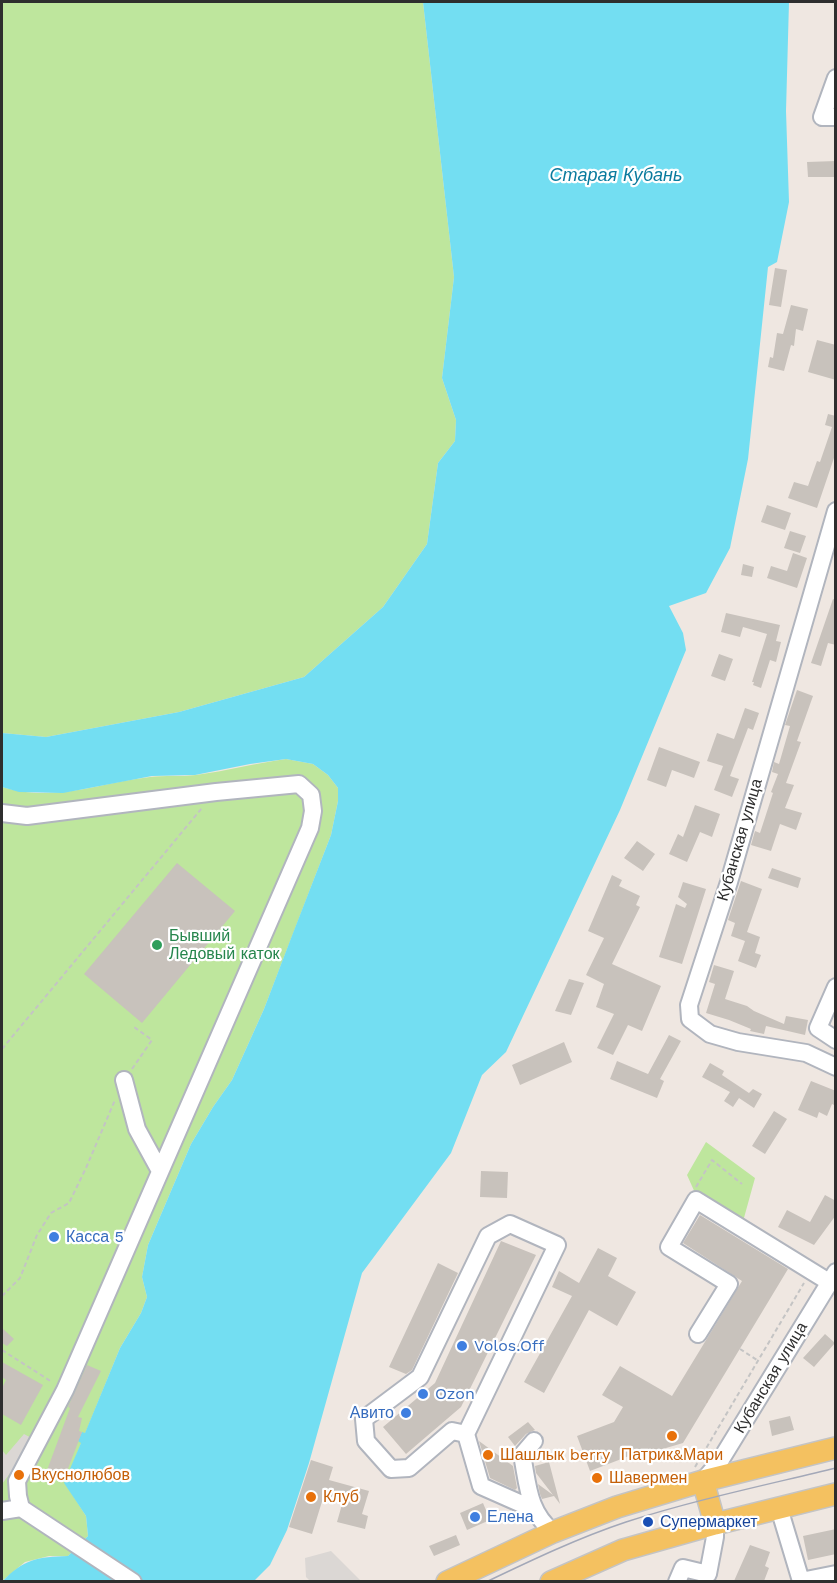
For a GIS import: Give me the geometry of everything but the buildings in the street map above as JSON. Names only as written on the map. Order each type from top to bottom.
[{"type":"main road","points":[[447,1581],[553,1532],[698,1475],[836,1448]]},
{"type":"main road","points":[[698,1475],[715,1524]]},
{"type":"main road","points":[[551,1581],[623,1550],[836,1494]]},
{"type":"street","points":[[836,78],[822,117],[836,117]]},
{"type":"street","name":"Кубанская улица","points":[[836,511],[729,882],[689,1005],[690,1019],[710,1034],[738,1042],[806,1053],[836,1067]]},
{"type":"street","points":[[2,813],[27,816],[299,784],[312,795],[313,811],[310,828],[65,1390],[17,1481],[21,1508]]},
{"type":"street","points":[[836,987],[818,1028],[836,1040]]},
{"type":"street","points":[[124,1080],[136,1128],[160,1171]]},
{"type":"street","points":[[698,1334],[729,1284],[669,1247],[696,1200],[811,1270],[832,1277]]},
{"type":"street","points":[[466,1434],[452,1431],[409,1468],[392,1469],[366,1441],[364,1419],[420,1377],[488,1236],[510,1224],[557,1245],[466,1434],[481,1486],[533,1509]]},
{"type":"street","name":"Кубанская улица","points":[[698,1475],[720,1461],[832,1277]]},
{"type":"street","points":[[534,1442],[522,1455],[533,1509],[542,1524],[553,1532]]},
{"type":"street","points":[[2,1511],[21,1508],[133,1581]]},
{"type":"street","points":[[779,1508],[801,1581],[836,1574]]},
{"type":"street","points":[[677,1581],[682,1568],[708,1574],[716,1537],[715,1524]]},
{"type":"path","points":[[2,1049],[216,792]]},
{"type":"path","points":[[2,1296],[20,1278],[37,1235],[51,1214],[69,1203],[124,1080],[152,1040],[134,1027]]},
{"type":"path","points":[[696,1187],[712,1161],[742,1184]]},
{"type":"path","points":[[698,1475],[757,1360],[811,1270]]},
{"type":"path","points":[[741,1349],[757,1360]]},
{"type":"path","points":[[2,1350],[65,1390]]},
{"type":"green space","points":[[2,2],[423,2],[454,277],[442,378],[456,420],[455,441],[438,463],[427,544],[383,607],[304,677],[179,712],[46,737],[2,733]]},
{"type":"green space","points":[[286,759],[313,764],[328,775],[338,788],[338,801],[331,835],[264,1009],[232,1080],[191,1144],[148,1245],[142,1277],[147,1297],[141,1313],[120,1348],[65,1483],[86,1516],[88,1536],[68,1556],[49,1556],[25,1562],[2,1581],[2,787],[40,793],[58,792],[150,777],[196,775]]},
{"type":"green space","points":[[706,1142],[755,1178],[742,1225],[696,1195],[687,1175]]},
{"type":"shaded area","points":[[24,1434],[35,1440],[2,1484],[2,1450],[6,1455]]},
{"type":"shaded area","points":[[331,1551],[361,1581],[310,1581],[306,1577],[305,1558]]},
{"type":"water","name":"Старая Кубань","points":[[423,2],[789,2],[786,111],[789,202],[777,262],[768,267],[748,459],[730,548],[706,593],[669,606],[683,633],[686,650],[620,810],[506,1052],[482,1075],[451,1153],[362,1273],[309,1463],[287,1530],[270,1565],[254,1581],[2,1582],[24,1564],[48,1557],[68,1556],[88,1536],[86,1516],[64,1483],[81,1443],[78,1441],[82,1432],[85,1433],[120,1348],[141,1313],[147,1297],[142,1277],[148,1245],[191,1144],[232,1080],[264,1009],[331,835],[338,801],[338,788],[328,775],[313,764],[286,759],[195,775],[152,776],[63,793],[19,792],[2,787],[2,733],[46,737],[179,712],[304,677],[383,607],[427,544],[438,463],[455,441],[456,420],[442,378],[454,277]]},
{"type":"tram line","points":[[486,1582],[573,1542],[626,1522],[704,1500],[836,1468]]},
{"type":"place","name":"Бывший Ледовый каток","points":[[157,945]]},
{"type":"place","name":"Касса 5","points":[[54,1237]]},
{"type":"place","name":"Volos.Off","points":[[462,1346]]},
{"type":"place","name":"Ozon","points":[[423,1394]]},
{"type":"place","name":"Авито","points":[[406,1413]]},
{"type":"place","name":"Патрик&Мари","points":[[672,1436]]},
{"type":"place","name":"Шашлык berry","points":[[488,1455]]},
{"type":"place","name":"Вкуснолюбов","points":[[19,1475]]},
{"type":"place","name":"Шавермен","points":[[597,1478]]},
{"type":"place","name":"Клуб","points":[[311,1497]]},
{"type":"place","name":"Елена","points":[[475,1517]]},
{"type":"place","name":"Супермаркет","points":[[648,1522]]}]
